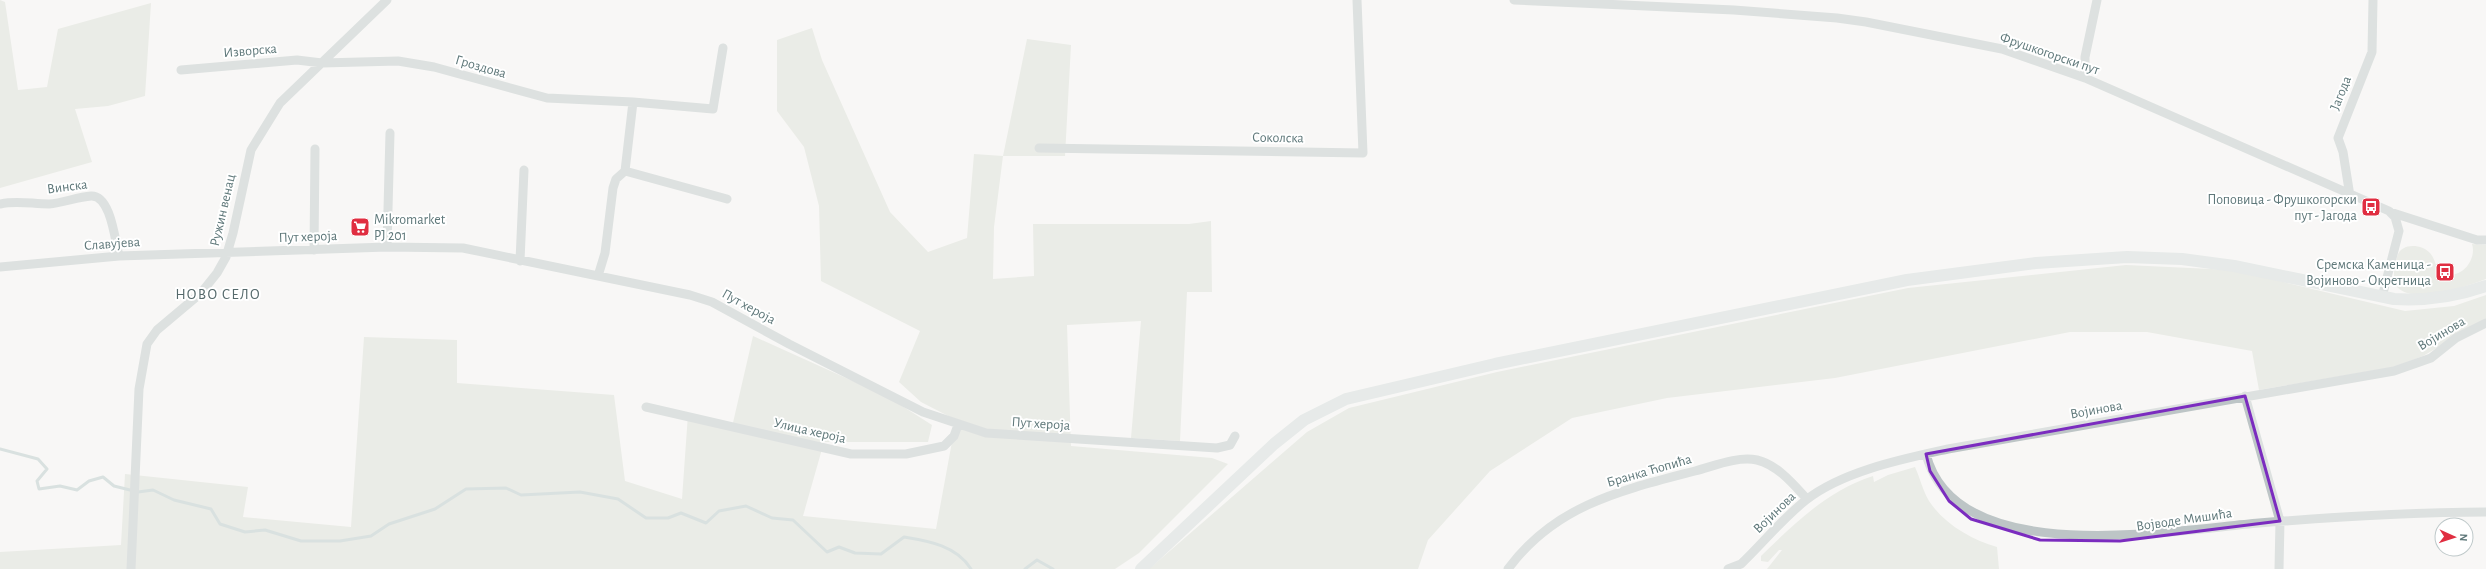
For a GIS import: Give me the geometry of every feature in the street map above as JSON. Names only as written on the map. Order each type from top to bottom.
[{"type":"main road","points":[[1141,569],[1274,444],[1304,420],[1346,399],[1487,365],[1907,280],[2036,263],[2127,258],[2182,259],[2234,266],[2382,297],[2432,299],[2452,297],[2486,286]]},
{"type":"street","name":"Ружин венац","points":[[131,569],[139,389],[147,344],[157,330],[201,293],[217,273],[227,254],[251,150],[280,103],[388,0]]},
{"type":"street","name":"Соколска","points":[[1039,148],[1363,152],[1357,0]]},
{"type":"street","name":"Фрушкогорски пут","points":[[1514,0],[1734,10],[1866,22],[2002,49],[2084,78],[2350,196],[2388,211],[2477,240],[2486,240]]},
{"type":"street","points":[[2084,78],[2085,57],[2098,0]]},
{"type":"street","name":"Јагода","points":[[2350,196],[2343,152],[2338,138],[2372,52],[2373,0]]},
{"type":"street","name":"Гроздова","points":[[322,63],[398,61],[434,67],[547,98],[633,102],[713,109],[722,48]]},
{"type":"street","name":"Изворска","points":[[181,70],[296,60],[322,63]]},
{"type":"street","points":[[598,276],[605,253],[613,188],[616,179],[625,171],[633,102]]},
{"type":"street","points":[[387,248],[390,133]]},
{"type":"street","points":[[314,250],[315,149]]},
{"type":"street","points":[[520,261],[524,170]]},
{"type":"street","points":[[625,171],[727,199]]},
{"type":"street","name":"Винска","points":[[0,204],[11,202],[49,204],[92,196],[101,199],[106,206],[119,256]]},
{"type":"street","points":[[2388,211],[2395,217],[2399,231]]},
{"type":"street","points":[[2382,297],[2399,231],[2407,222],[2414,220]]},
{"type":"street","name":"Пут хероја","points":[[227,254],[387,248],[463,248],[520,261],[690,294],[712,302],[789,344],[922,412],[986,433],[1217,448],[1230,445],[1235,436]]},
{"type":"street","name":"Славујева","points":[[0,267],[119,256],[227,254]]},
{"type":"street","name":"Војинова","points":[[1731,568],[1744,562],[1807,499],[1824,489],[1884,463],[2245,396],[2394,371],[2431,358],[2456,338],[2486,324]]},
{"type":"street","points":[[2245,396],[2280,521],[2279,569]]},
{"type":"street","name":"Улица хероја","points":[[646,407],[851,454],[906,454],[944,446],[954,436],[958,425]]},
{"type":"street","name":"Војводе Мишића","points":[[1926,454],[1934,480],[1949,501],[1960,511],[1983,525],[2040,540],[2120,541],[2280,521],[2486,512]]},
{"type":"street","name":"Бранка Ћопића","points":[[1508,569],[1537,536],[1576,508],[1639,485],[1733,461],[1750,459],[1766,463],[1790,481],[1807,499]]},
{"type":"highlighted area","points":[[2245,396],[2280,521],[2120,541],[2040,540],[1971,519],[1949,501],[1930,471],[1926,454]]},
{"type":"shaded area","points":[[0,0],[5,2],[18,90],[47,87],[58,29],[151,3],[145,96],[108,106],[75,109],[92,162],[0,188]]},
{"type":"shaded area","points":[[812,28],[822,60],[890,212],[928,252],[967,238],[974,154],[1003,156],[994,227],[993,279],[1034,276],[1033,224],[1189,224],[1211,221],[1212,292],[1187,292],[1180,441],[1131,438],[1141,321],[1067,325],[1071,446],[1212,458],[1228,464],[1139,553],[1115,569],[0,569],[0,552],[121,545],[125,474],[248,487],[243,517],[351,527],[364,337],[457,340],[457,383],[614,395],[625,481],[682,499],[688,414],[732,427],[753,336],[888,397],[932,425],[928,442],[824,442],[803,516],[936,529],[956,420],[921,402],[899,382],[920,331],[821,281],[819,206],[804,147],[777,111],[777,40]]},
{"type":"shaded area","points":[[1027,39],[1071,45],[1065,156],[1003,156]]},
{"type":"shaded area","points":[[2472,244],[2486,245],[2486,279],[2440,293],[2415,294],[2405,292],[2397,287],[2394,279],[2394,268],[2399,252],[2402,249],[2411,246],[2421,247],[2430,253],[2437,267],[2441,271],[2444,273],[2457,274],[2467,267],[2470,262],[2473,250]]},
{"type":"shaded area","points":[[2126,265],[2233,270],[2405,311],[2454,306],[2486,295],[2486,319],[2423,356],[2394,367],[2259,390],[2252,351],[2147,332],[2070,332],[1835,378],[1667,398],[1572,418],[1490,471],[1428,540],[1418,569],[1149,569],[1307,432],[1349,408],[1497,372],[1908,288]]},
{"type":"shaded area","points":[[1915,467],[1929,501],[1942,517],[1968,535],[1997,547],[1999,569],[1767,569],[1782,550],[1779,550],[1768,562],[1761,561],[1761,556],[1786,532],[1826,499],[1856,482],[1873,476],[1874,482],[1888,475]]},
{"type":"waterway","points":[[0,449],[38,459],[47,469],[37,481],[39,489],[60,486],[77,490],[89,481],[103,477],[114,486],[138,492],[153,490],[174,500],[211,509],[220,524],[245,532],[265,530],[301,541],[340,541],[371,536],[389,524],[435,509],[466,489],[506,488],[521,495],[580,492],[618,499],[646,518],[668,518],[681,513],[706,523],[719,511],[746,506],[772,518],[793,520],[827,552],[839,547],[855,553],[881,554],[904,537],[923,540],[942,546],[958,555],[971,569]]},
{"type":"waterway","points":[[1025,569],[1037,560],[1053,569]]},
{"type":"place","name":"Поповица - Фрушкогорски пут - Јагода","points":[[2371,207]]},
{"type":"place","name":"Mikromarket PJ 201","points":[[360,227]]},
{"type":"place","name":"Сремска Каменица - Војиново - Окретница","points":[[2445,272]]},
{"type":"district","name":"НОВО СЕЛО","points":[[218,294]]}]
